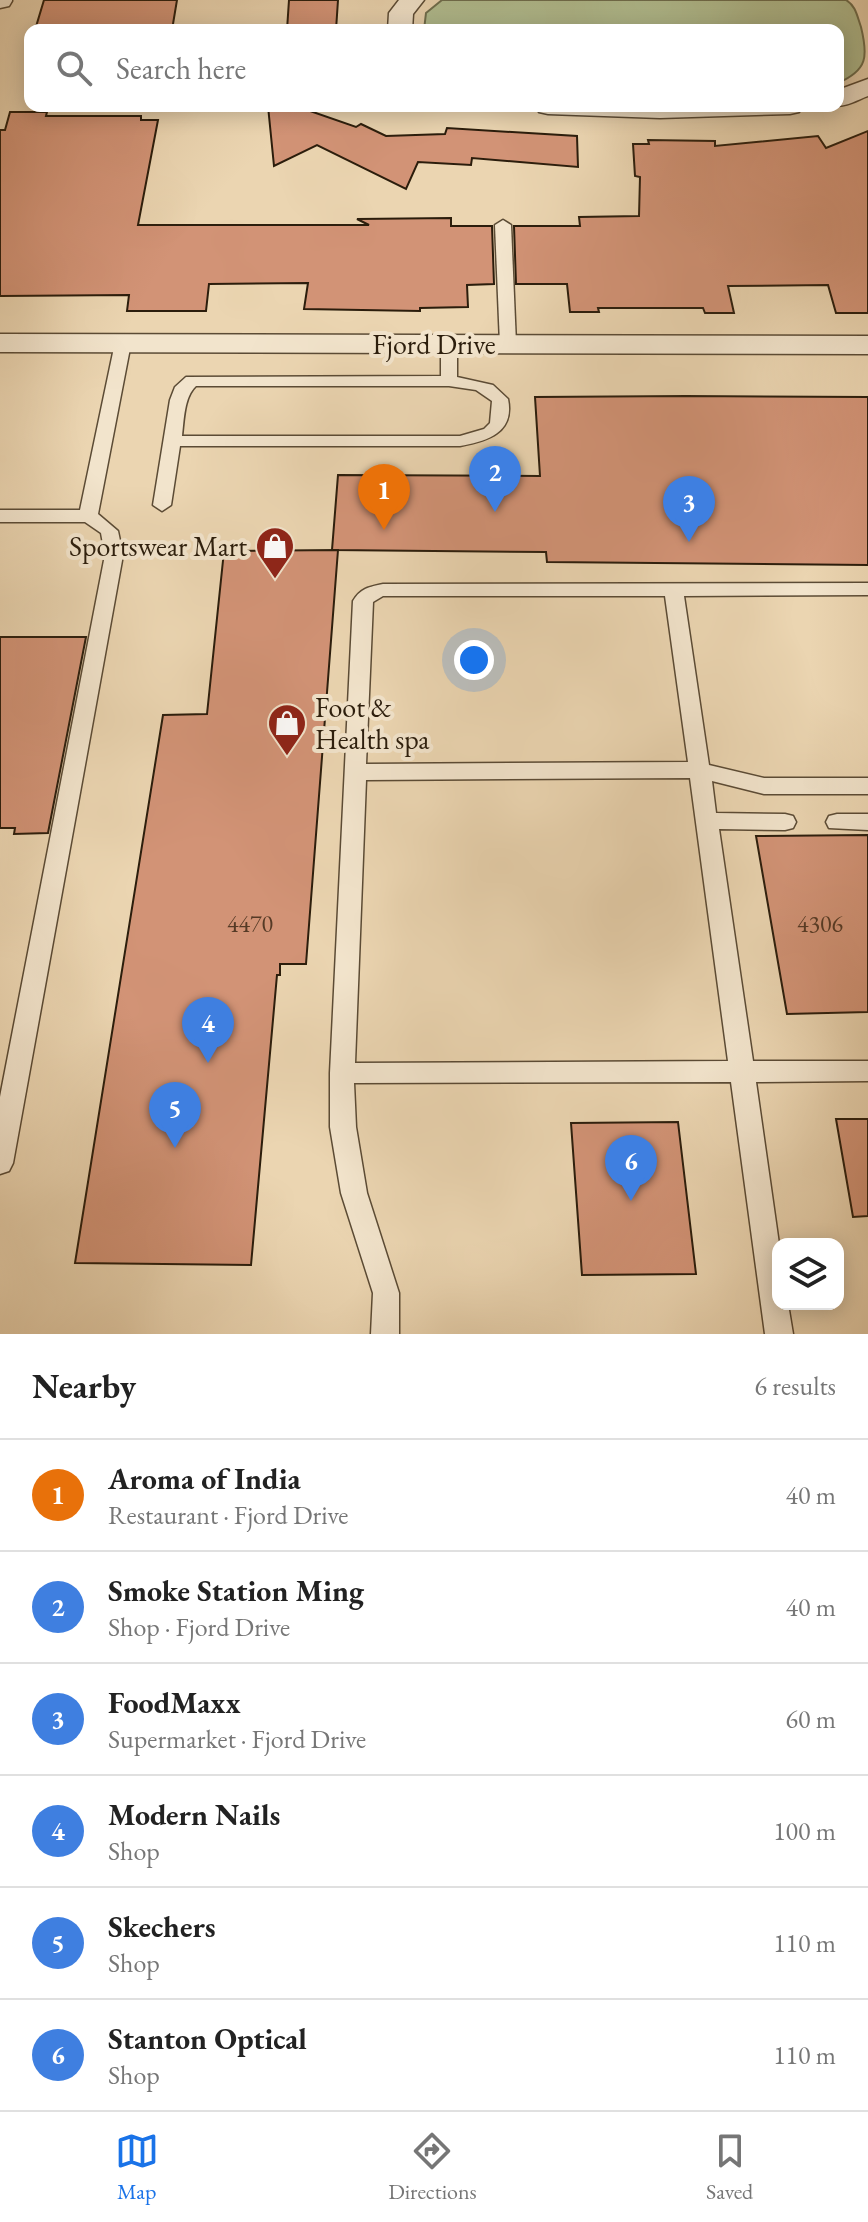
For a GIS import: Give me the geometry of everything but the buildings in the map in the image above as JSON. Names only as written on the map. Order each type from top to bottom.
[{"type":"street","points":[[400,24],[401,13],[412,0]]},
{"type":"street","points":[[844,97],[868,87]]},
{"type":"street","name":"Fjord Drive","points":[[0,343],[868,345]]},
{"type":"lane","points":[[503,225],[508,344]]},
{"type":"lane","points":[[88,516],[123,343]]},
{"type":"lane","points":[[449,344],[449,381]]},
{"type":"lane","points":[[162,505],[172,441],[179,400],[183,387],[192,381],[449,381],[477,385],[493,392],[501,400],[502,420],[497,429],[483,437],[460,441],[172,441]]},
{"type":"lane","points":[[0,516],[88,516],[106,525],[112,533],[114,555],[0,1163]]},
{"type":"lane","points":[[385,1334],[386,1293],[354,1193],[343,1127],[342,1073],[363,601],[368,594],[383,590],[868,589]]},
{"type":"lane","points":[[674,590],[779,1334]]},
{"type":"lane","points":[[357,772],[699,770],[764,786],[868,786]]},
{"type":"lane","points":[[706,821],[785,822]]},
{"type":"lane","points":[[837,822],[868,822]]},
{"type":"lane","points":[[342,1073],[868,1071]]},
{"type":"green space","points":[[442,0],[846,0],[857,15],[865,54],[860,67],[844,80],[844,24],[425,24],[426,13]]},
{"type":"place","name":"Smoke Station Ming","points":[[495,512]]},
{"type":"place","name":"Aroma of India","points":[[384,530]]},
{"type":"place","name":"FoodMaxx","points":[[689,542]]},
{"type":"place","name":"Sportswear Mart","points":[[275,580]]},
{"type":"place","name":"Foot & Health spa","points":[[287,757]]},
{"type":"place","name":"Modern Nails","points":[[208,1063]]},
{"type":"place","name":"Skechers","points":[[175,1148]]},
{"type":"place","name":"Stanton Optical","points":[[631,1201]]}]
